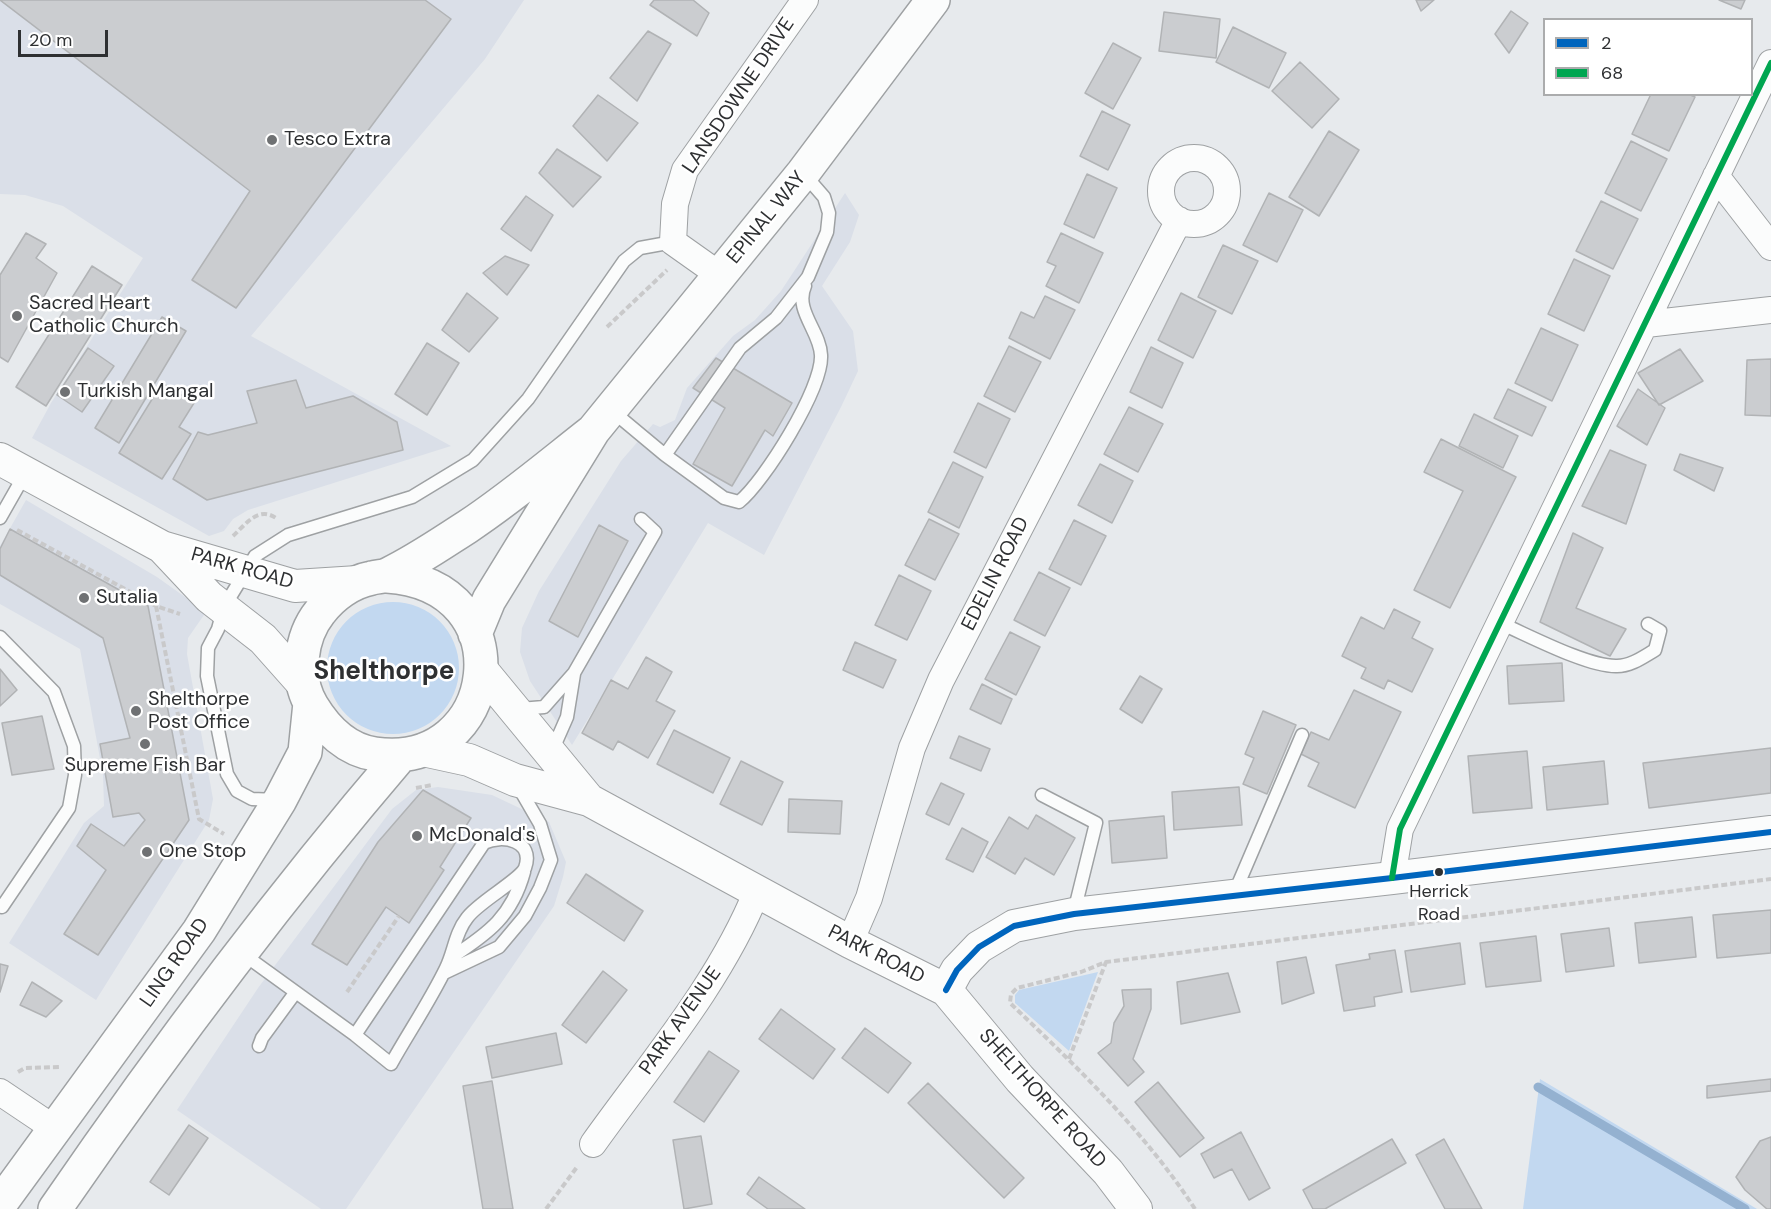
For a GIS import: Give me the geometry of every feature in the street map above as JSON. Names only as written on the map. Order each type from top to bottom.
[{"type":"main road","name":"EPINAL WAY","points":[[475,634],[489,600],[602,421],[803,174],[933,0]]},
{"type":"main road","name":"EPINAL WAY","points":[[372,579],[468,526],[602,421]]},
{"type":"main road","points":[[55,1209],[240,952],[322,848],[412,753],[446,737],[465,718],[477,695],[482,669],[475,634],[467,616],[451,598],[432,585],[410,577],[372,579],[336,594],[319,612],[311,627],[302,659],[307,694],[324,726],[347,744],[373,754],[412,753]]},
{"type":"main road","name":"LING ROAD","points":[[0,1204],[199,931],[280,800],[305,752],[307,694]]},
{"type":"street","name":"LANSDOWNE DRIVE","points":[[673,242],[675,204],[686,170],[805,0]]},
{"type":"street","points":[[1392,878],[1400,829],[1771,63]]},
{"type":"street","points":[[1716,176],[1771,247]]},
{"type":"street","name":"EDELIN ROAD","points":[[850,942],[869,898],[912,748],[941,680],[1179,220]]},
{"type":"street","points":[[673,242],[721,276]]},
{"type":"street","points":[[1646,324],[1771,310]]},
{"type":"street","name":"PARK ROAD","points":[[12,466],[162,547],[296,586],[372,579]]},
{"type":"street","name":"PARK ROAD","points":[[162,547],[209,597],[263,639],[307,694]]},
{"type":"street","name":"PARK ROAD","points":[[482,669],[589,800]]},
{"type":"street","name":"PARK ROAD","points":[[412,753],[469,760],[514,780],[589,800],[850,942],[946,990],[957,970],[979,946],[1014,926],[1074,914],[1392,878],[1771,831]]},
{"type":"street","name":"PARK AVENUE","points":[[593,1144],[724,960],[744,924],[757,891]]},
{"type":"street","name":"SHELTHORPE ROAD","points":[[946,990],[1020,1079],[1108,1172],[1136,1209]]},
{"type":"street","points":[[1,1093],[55,1129]]},
{"type":"lane","points":[[602,421],[665,454],[724,498],[739,502],[752,491],[802,412],[819,374],[821,354],[806,317],[801,294],[827,232],[829,213],[824,197],[803,174]]},
{"type":"lane","points":[[280,800],[252,799],[237,790],[227,774],[207,676],[208,648],[218,629],[224,607],[255,556],[288,536],[412,497],[473,460],[528,399],[624,261],[640,248],[673,242]]},
{"type":"lane","points":[[665,454],[740,348],[776,318],[808,277]]},
{"type":"lane","points":[[1,515],[12,466]]},
{"type":"lane","points":[[515,709],[532,710],[544,706],[574,673],[655,532],[641,519]]},
{"type":"lane","points":[[1500,622],[1596,663],[1617,666],[1636,661],[1654,650],[1660,631],[1648,624]]},
{"type":"lane","points":[[0,637],[54,692],[74,746],[75,775],[69,808],[2,907]]},
{"type":"lane","points":[[556,760],[556,742],[567,717],[574,673]]},
{"type":"lane","points":[[1233,895],[1302,735]]},
{"type":"lane","points":[[444,973],[499,947],[525,916],[540,888],[550,860],[540,825],[514,780]]},
{"type":"lane","points":[[1042,795],[1096,823],[1074,914]]},
{"type":"lane","points":[[355,1035],[484,843],[503,837],[514,839],[522,848],[526,859],[518,895],[492,929],[452,957]]},
{"type":"lane","points":[[240,952],[355,1035],[391,1064],[444,973],[452,957],[456,937],[467,917],[505,884],[518,879],[525,868]]},
{"type":"lane","points":[[259,1046],[262,1038],[295,993]]},
{"type":"path","points":[[230,538],[257,514],[267,513],[275,517],[288,536]]},
{"type":"path","points":[[1,515],[6,524],[156,606],[185,616]]},
{"type":"path","points":[[156,606],[199,819],[226,836]]},
{"type":"path","points":[[407,793],[414,788],[443,782]]},
{"type":"path","points":[[1195,1209],[1131,1128],[1069,1059],[1010,1002],[1011,994],[1017,988],[1081,972],[1106,962],[1771,879]]},
{"type":"path","points":[[347,992],[399,915]]},
{"type":"path","points":[[1069,1059],[1106,962]]},
{"type":"path","points":[[1,1093],[14,1074],[25,1068],[59,1067],[68,1062]]},
{"type":"path","points":[[546,1209],[593,1144]]},
{"type":"shaded area","points":[[0,0],[524,0],[485,59],[251,336],[451,446],[248,510],[233,519],[224,531],[209,536],[32,438],[51,403],[143,258],[63,206],[25,195],[0,194]]},
{"type":"shaded area","points":[[845,193],[859,215],[850,242],[822,286],[853,331],[858,371],[841,407],[764,555],[708,523],[572,745],[530,681],[520,652],[522,628],[539,591],[621,461],[653,424],[660,427],[675,420],[687,388],[733,336],[755,320],[781,291]]},
{"type":"shaded area","points":[[26,500],[157,577],[206,612],[188,638],[187,654],[213,799],[209,820],[96,1000],[9,943],[84,823],[104,806],[103,775],[80,649],[0,604],[0,546]]},
{"type":"shaded area","points":[[393,602],[418,607],[430,613],[448,631],[454,643],[459,668],[454,693],[448,705],[430,723],[418,729],[393,734],[368,729],[356,723],[338,705],[332,693],[327,668],[332,643],[338,631],[356,613],[368,607]]},
{"type":"shaded area","points":[[438,787],[492,795],[549,822],[566,862],[563,877],[554,906],[346,1209],[321,1209],[177,1110],[258,988],[392,809],[416,790]]},
{"type":"shaded area","points":[[1098,972],[1069,1051],[1015,1003],[1015,995],[1019,990]]},
{"type":"shaded area","points":[[1540,1079],[1757,1209],[1523,1209]]},
{"type":"building","name":"Tesco Extra","points":[[0,0],[425,0],[451,19],[236,308],[192,280],[250,191]]},
{"type":"building","points":[[654,0],[693,0],[709,13],[697,36],[650,5]]},
{"type":"building","points":[[1416,0],[1434,0],[1421,11]]},
{"type":"building","points":[[1719,0],[1745,0],[1741,9]]},
{"type":"building","points":[[1511,11],[1528,23],[1509,53],[1495,34]]},
{"type":"building","points":[[1164,12],[1220,19],[1216,58],[1159,51]]},
{"type":"building","points":[[1233,27],[1286,53],[1269,88],[1216,62]]},
{"type":"building","points":[[648,31],[671,44],[637,101],[610,78]]},
{"type":"building","points":[[1113,43],[1141,58],[1113,109],[1085,93]]},
{"type":"building","points":[[1300,62],[1339,99],[1312,128],[1272,91]]},
{"type":"building","points":[[598,95],[638,123],[607,161],[573,126]]},
{"type":"building","points":[[1650,96],[1695,97],[1669,151],[1632,134]]},
{"type":"building","points":[[1102,111],[1130,125],[1108,170],[1080,156]]},
{"type":"building","points":[[1329,131],[1359,150],[1319,216],[1289,197]]},
{"type":"building","points":[[1631,141],[1667,159],[1641,211],[1605,193]]},
{"type":"building","points":[[557,149],[601,177],[573,207],[539,173]]},
{"type":"building","points":[[1087,174],[1117,188],[1094,238],[1064,224]]},
{"type":"building","points":[[1269,193],[1303,210],[1277,262],[1243,245]]},
{"type":"building","points":[[526,196],[553,215],[531,251],[501,229]]},
{"type":"building","points":[[1601,201],[1638,219],[1613,269],[1576,251]]},
{"type":"building","name":"Sacred Heart Catholic Church","points":[[26,233],[46,244],[36,258],[57,273],[8,362],[0,357],[0,275]]},
{"type":"building","points":[[1061,233],[1103,253],[1079,303],[1046,286],[1056,266],[1047,262]]},
{"type":"building","points":[[1223,245],[1258,261],[1232,314],[1198,297]]},
{"type":"building","points":[[505,256],[529,265],[507,295],[483,273]]},
{"type":"building","points":[[1574,259],[1610,276],[1584,331],[1548,314]]},
{"type":"building","points":[[92,266],[122,285],[46,406],[16,387]]},
{"type":"building","points":[[467,293],[498,318],[469,352],[442,330]]},
{"type":"building","points":[[1181,293],[1216,311],[1193,358],[1158,340]]},
{"type":"building","points":[[1045,296],[1075,310],[1050,359],[1009,338],[1021,312],[1034,318]]},
{"type":"building","points":[[162,317],[186,331],[119,443],[95,428]]},
{"type":"building","points":[[1541,328],[1578,345],[1552,401],[1515,383]]},
{"type":"building","points":[[427,343],[459,363],[427,415],[395,394]]},
{"type":"building","points":[[1009,346],[1041,362],[1015,412],[984,396]]},
{"type":"building","points":[[1151,347],[1183,363],[1162,408],[1130,392]]},
{"type":"building","points":[[88,348],[114,366],[82,412],[57,395]]},
{"type":"building","points":[[1680,349],[1703,381],[1659,405],[1638,373]]},
{"type":"building","points":[[716,358],[792,403],[773,436],[765,430],[732,486],[693,464],[725,408],[693,388]]},
{"type":"building","points":[[1771,359],[1771,416],[1745,415],[1747,360]]},
{"type":"building","points":[[296,380],[306,408],[353,396],[397,422],[403,450],[207,500],[173,479],[198,432],[208,435],[257,423],[247,391]]},
{"type":"building","points":[[162,383],[194,403],[179,427],[191,434],[162,479],[119,453]]},
{"type":"building","points":[[1508,389],[1546,407],[1532,436],[1494,418]]},
{"type":"building","points":[[1638,389],[1665,408],[1647,445],[1617,426]]},
{"type":"building","points":[[978,403],[1010,419],[986,468],[954,452]]},
{"type":"building","points":[[1129,407],[1163,424],[1138,472],[1104,454]]},
{"type":"building","points":[[1474,414],[1518,436],[1503,468],[1459,446]]},
{"type":"building","points":[[1441,439],[1516,477],[1450,608],[1414,590],[1463,491],[1424,472]]},
{"type":"building","points":[[1610,450],[1646,465],[1626,524],[1582,506]]},
{"type":"building","points":[[1680,454],[1723,468],[1714,491],[1674,470]]},
{"type":"building","points":[[953,462],[983,477],[959,528],[928,512]]},
{"type":"building","points":[[1100,464],[1133,481],[1112,523],[1078,505]]},
{"type":"building","points":[[929,519],[959,534],[935,580],[905,565]]},
{"type":"building","points":[[1074,520],[1106,536],[1081,585],[1049,569]]},
{"type":"building","points":[[599,525],[628,541],[578,637],[549,621]]},
{"type":"building","points":[[10,529],[148,606],[189,820],[98,955],[64,934],[106,870],[77,846],[91,824],[124,846],[145,820],[139,813],[113,817],[100,744],[130,738],[103,638],[0,575],[0,549]]},
{"type":"building","points":[[1573,533],[1603,548],[1576,608],[1626,629],[1610,656],[1540,622]]},
{"type":"building","points":[[1039,572],[1070,588],[1045,636],[1014,620]]},
{"type":"building","points":[[899,575],[931,591],[907,640],[875,625]]},
{"type":"building","points":[[1394,609],[1420,622],[1412,638],[1433,649],[1412,692],[1388,680],[1384,689],[1361,678],[1366,668],[1342,656],[1361,617],[1384,629]]},
{"type":"building","points":[[1010,632],[1040,647],[1016,695],[985,679]]},
{"type":"building","points":[[855,642],[896,660],[883,688],[843,670]]},
{"type":"building","points":[[646,657],[672,672],[656,701],[675,711],[648,758],[618,741],[613,750],[582,733],[611,680],[628,689]]},
{"type":"building","points":[[1562,663],[1564,701],[1509,704],[1507,666]]},
{"type":"building","points":[[0,669],[17,690],[0,706]]},
{"type":"building","points":[[1140,676],[1162,689],[1142,723],[1120,709]]},
{"type":"building","points":[[982,684],[1012,699],[1001,724],[970,709]]},
{"type":"building","points":[[1354,690],[1401,712],[1355,808],[1308,786],[1319,763],[1301,754],[1311,732],[1329,740]]},
{"type":"building","points":[[1263,711],[1296,725],[1267,794],[1243,784],[1254,758],[1245,754]]},
{"type":"building","points":[[42,716],[54,769],[12,775],[2,723]]},
{"type":"building","points":[[674,730],[730,758],[713,793],[657,764]]},
{"type":"building","points":[[959,736],[990,749],[981,771],[950,758]]},
{"type":"building","points":[[1771,748],[1771,793],[1649,808],[1643,763]]},
{"type":"building","points":[[1527,751],[1532,808],[1473,813],[1468,756]]},
{"type":"building","points":[[741,761],[783,782],[762,825],[720,804]]},
{"type":"building","points":[[1604,761],[1608,804],[1547,810],[1543,767]]},
{"type":"building","points":[[941,783],[964,794],[949,825],[926,814]]},
{"type":"building","points":[[1239,787],[1242,825],[1174,830],[1172,792]]},
{"type":"building","points":[[423,790],[471,818],[440,867],[444,870],[409,923],[386,907],[347,965],[312,944],[378,842]]},
{"type":"building","points":[[789,799],[842,801],[840,834],[788,832]]},
{"type":"building","points":[[1036,815],[1075,838],[1054,875],[1025,858],[1015,874],[986,857],[1009,817],[1028,829]]},
{"type":"building","points":[[1164,816],[1167,858],[1112,863],[1109,821]]},
{"type":"building","points":[[962,828],[988,842],[973,872],[946,859]]},
{"type":"building","points":[[586,874],[643,911],[624,941],[567,903]]},
{"type":"building","points":[[1771,910],[1771,953],[1717,958],[1713,915]]},
{"type":"building","points":[[1692,917],[1696,957],[1639,963],[1635,923]]},
{"type":"building","points":[[1609,928],[1614,966],[1566,972],[1561,934]]},
{"type":"building","points":[[1536,936],[1541,981],[1486,987],[1480,943]]},
{"type":"building","points":[[1460,943],[1465,984],[1411,992],[1405,951]]},
{"type":"building","points":[[1395,950],[1402,992],[1374,997],[1375,1006],[1344,1011],[1336,965],[1370,959],[1369,954]]},
{"type":"building","points":[[1306,957],[1314,993],[1282,1004],[1277,962]]},
{"type":"building","points":[[0,964],[8,966],[0,992]]},
{"type":"building","points":[[603,971],[627,990],[586,1043],[562,1025]]},
{"type":"building","points":[[1228,973],[1240,1012],[1181,1024],[1177,982]]},
{"type":"building","points":[[32,982],[62,1001],[46,1017],[20,1005]]},
{"type":"building","points":[[1151,989],[1151,1009],[1133,1059],[1144,1072],[1128,1086],[1098,1053],[1111,1043],[1114,1023],[1124,1006],[1122,990]]},
{"type":"building","points":[[781,1009],[835,1049],[813,1079],[759,1039]]},
{"type":"building","points":[[865,1028],[911,1063],[888,1093],[842,1058]]},
{"type":"building","points":[[556,1033],[562,1064],[492,1078],[486,1047]]},
{"type":"building","points":[[709,1051],[739,1071],[704,1122],[674,1102]]},
{"type":"building","points":[[1771,1079],[1771,1091],[1707,1098],[1707,1086]]},
{"type":"building","points":[[492,1081],[513,1209],[483,1209],[463,1086]]},
{"type":"building","points":[[1158,1082],[1204,1138],[1180,1157],[1135,1102]]},
{"type":"building","points":[[928,1083],[1024,1178],[1004,1198],[908,1103]]},
{"type":"building","points":[[189,1125],[208,1138],[169,1195],[150,1182]]},
{"type":"building","points":[[1241,1132],[1270,1188],[1249,1200],[1232,1169],[1214,1178],[1201,1154]]},
{"type":"building","points":[[701,1136],[712,1204],[684,1209],[673,1140]]},
{"type":"building","points":[[1771,1137],[1771,1209],[1767,1209],[1745,1190],[1736,1177],[1760,1141]]},
{"type":"building","points":[[1392,1139],[1406,1163],[1325,1209],[1313,1209],[1303,1190]]},
{"type":"building","points":[[1444,1139],[1482,1209],[1445,1209],[1416,1155]]},
{"type":"building","points":[[759,1177],[805,1209],[768,1209],[747,1194]]},
{"type":"waterway","points":[[1538,1087],[1745,1209]]},
{"type":"transit line","name":"68","points":[[1392,878],[1400,829],[1771,63]]},
{"type":"transit line","name":"2","points":[[946,990],[957,970],[979,947],[1014,926],[1074,914],[1771,832]]},
{"type":"place","name":"Tesco Extra","points":[[272,140]]},
{"type":"place","name":"Sacred Heart Catholic Church","points":[[17,316]]},
{"type":"place","name":"Turkish Mangal","points":[[65,392]]},
{"type":"place","name":"Sutalia","points":[[84,598]]},
{"type":"place","name":"Shelthorpe Post Office","points":[[136,711]]},
{"type":"place","name":"Supreme Fish Bar","points":[[145,744]]},
{"type":"place","name":"McDonald's","points":[[417,836]]},
{"type":"place","name":"One Stop","points":[[147,852]]},
{"type":"place","name":"Herrick Road","points":[[1439,872]]},
{"type":"district","name":"Shelthorpe","points":[[384,672]]}]
